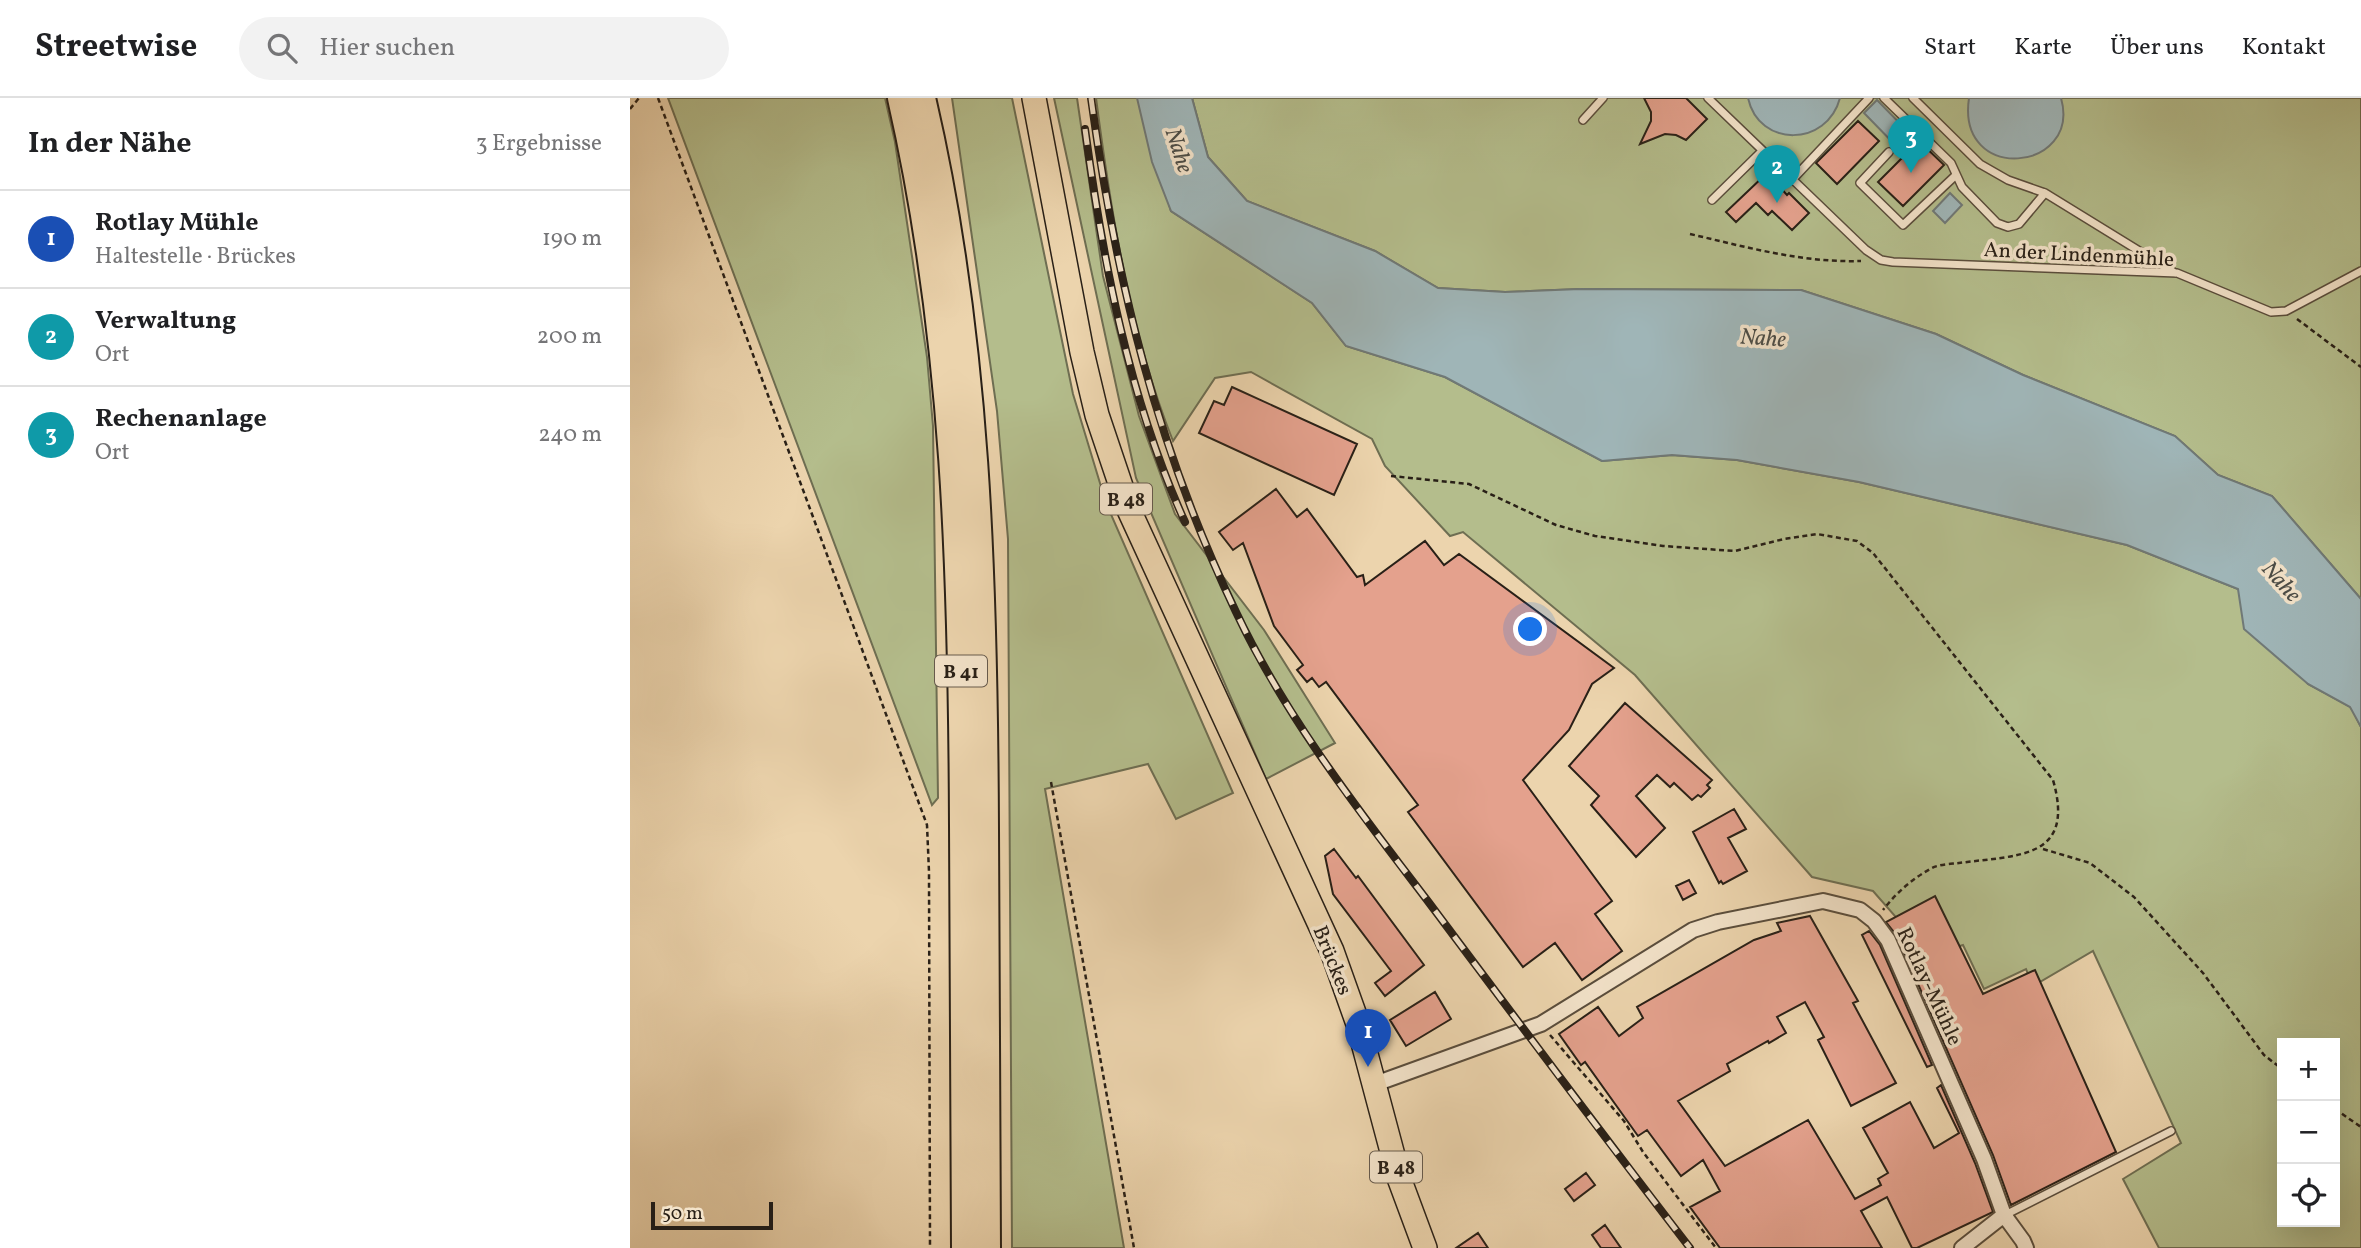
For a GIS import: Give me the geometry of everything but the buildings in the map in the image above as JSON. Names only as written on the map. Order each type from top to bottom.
[{"type":"highway","name":"B 41","points":[[900,98],[913,152],[935,284],[957,509],[962,721],[964,1248]]},
{"type":"highway","name":"B 41","points":[[923,98],[934,144],[958,281],[977,492],[986,721],[988,1248]]},
{"type":"main road","name":"Brückes","points":[[1034,98],[1082,352],[1097,415],[1129,510],[1332,951],[1375,1084],[1399,1178],[1425,1248]]},
{"type":"street","name":"Rotlay-Mühle","points":[[1375,1084],[1541,1024],[1693,930],[1718,922],[1823,901],[1860,909],[1874,921],[1888,940],[1905,973],[1984,1159],[2004,1215],[2026,1248]]},
{"type":"street","points":[[1962,1248],[2004,1215]]},
{"type":"lane","points":[[1583,120],[1603,98]]},
{"type":"lane","name":"An der Lindenmühle","points":[[1708,98],[1866,250],[1881,260],[1976,267],[2177,274],[2271,312],[2286,311]]},
{"type":"lane","points":[[1792,180],[1870,98]]},
{"type":"lane","points":[[1884,98],[1951,163],[1962,187],[1997,223],[2008,227],[2019,223],[2045,193]]},
{"type":"lane","points":[[1913,98],[1980,164],[2008,180],[2045,193],[2177,274]]},
{"type":"lane","points":[[1712,200],[1762,150]]},
{"type":"lane","points":[[1889,152],[1860,183],[1903,225],[1956,174]]},
{"type":"lane","points":[[2286,311],[2361,271]]},
{"type":"lane","points":[[2004,1215],[2171,1131]]},
{"type":"path","points":[[630,109],[639,98]]},
{"type":"path","points":[[659,98],[927,825],[930,1248]]},
{"type":"path","points":[[1690,234],[1762,251],[1807,258],[1837,262],[1881,260]]},
{"type":"path","points":[[2286,311],[2361,367]]},
{"type":"path","points":[[1391,476],[1469,484],[1556,525],[1595,536],[1663,546],[1735,551],[1817,534],[1857,541],[1873,553],[2053,780],[2059,803],[2055,832],[2042,848]]},
{"type":"path","points":[[1051,782],[1134,1248]]},
{"type":"path","points":[[1874,921],[1897,893],[1934,867],[2014,856],[2042,848],[2090,863],[2134,897],[2203,973],[2264,1055],[2277,1065]]},
{"type":"path","points":[[1541,1024],[1624,1121],[1643,1152],[1716,1248]]},
{"type":"path","points":[[2340,1112],[2361,1127]]},
{"type":"green space","points":[[668,98],[885,98],[895,142],[927,357],[933,426],[938,798],[932,805]]},
{"type":"green space","points":[[952,98],[1012,98],[1073,394],[1106,503],[1233,793],[1176,819],[1148,764],[1045,789],[1124,1248],[1012,1248],[1008,539],[997,411]]},
{"type":"green space","points":[[1054,98],[1077,98],[1103,276],[1139,416],[1175,514],[1264,630],[1335,743],[1266,779],[1136,478]]},
{"type":"green space","points":[[1096,98],[1138,98],[1171,211],[1312,303],[1346,346],[1445,377],[1602,461],[1672,455],[1737,460],[1859,482],[2127,545],[2238,589],[2308,684],[2351,707],[2361,727],[2361,1248],[2159,1248],[2123,1179],[2181,1143],[2093,951],[2033,986],[2026,969],[1984,989],[1963,945],[1923,957],[1902,924],[1873,891],[1812,877],[1635,675],[1463,532],[1450,536],[1385,466],[1372,439],[1251,372],[1215,378],[1173,441],[1145,358],[1116,229]]},
{"type":"green space","points":[[1192,98],[2361,98],[2361,599],[2272,496],[2218,475],[2175,436],[2023,375],[1936,334],[1801,290],[1580,289],[1505,292],[1438,288],[1375,251],[1247,201],[1208,157]]},
{"type":"water","name":"Nahe","points":[[1137,98],[1192,98],[1208,157],[1247,201],[1375,251],[1438,288],[1505,292],[1580,289],[1801,290],[1936,334],[2023,375],[2175,436],[2218,475],[2272,496],[2361,599],[2361,727],[2350,707],[2308,684],[2244,629],[2238,589],[2127,545],[1859,482],[1737,460],[1672,455],[1602,461],[1445,377],[1346,346],[1312,303],[1171,211],[1152,162]]},
{"type":"water","points":[[1748,98],[1840,98],[1833,114],[1822,126],[1808,133],[1793,135],[1779,133],[1765,126],[1755,114]]},
{"type":"water","points":[[1969,98],[2061,98],[2063,123],[2054,141],[2038,153],[2018,158],[1998,156],[1981,145],[1970,126]]},
{"type":"water","points":[[1877,100],[1918,142],[1905,155],[1864,113]]},
{"type":"water","points":[[1950,193],[1962,205],[1945,223],[1933,211]]},
{"type":"railway","points":[[1091,98],[1113,232],[1143,361],[1183,487],[1236,612],[1256,651],[1301,727],[1351,799],[1690,1248]]},
{"type":"railway","points":[[1085,129],[1100,229],[1133,379],[1165,475],[1185,522]]},
{"type":"place","name":"Rechenanlage","points":[[1911,173]]},
{"type":"place","name":"Verwaltung","points":[[1777,203]]},
{"type":"place","name":"Rotlay Mühle","points":[[1368,1067]]}]
